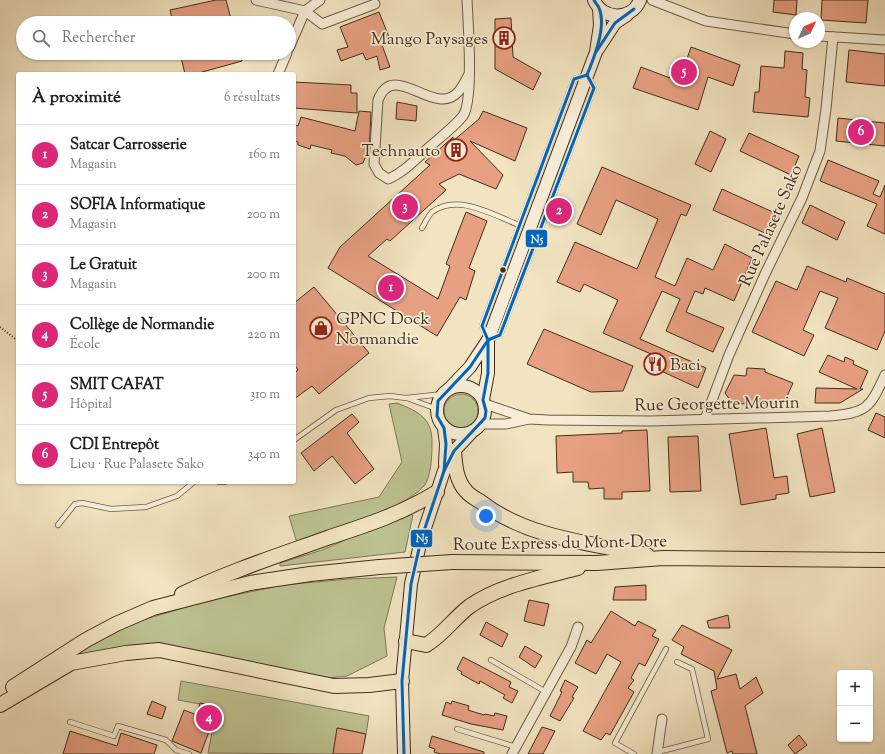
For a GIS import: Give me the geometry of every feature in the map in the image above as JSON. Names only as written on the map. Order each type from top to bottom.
[{"type":"main road","points":[[596,4],[607,14],[616,16],[626,14],[637,5]]},
{"type":"main road","points":[[596,4],[600,25],[596,52]]},
{"type":"main road","points":[[444,471],[446,444],[444,428],[440,422],[437,409],[446,392],[470,367],[488,340],[596,52],[615,24],[637,5]]},
{"type":"main road","points":[[404,754],[402,681],[411,584],[421,540],[444,471],[454,451],[485,418],[484,402],[488,373],[488,340]]},
{"type":"main road","points":[[446,392],[464,386],[472,388],[484,402]]},
{"type":"main road","points":[[444,428],[457,434],[471,433]]},
{"type":"main road","points":[[454,451],[455,471],[466,491],[488,508],[517,524],[546,534],[663,558]]},
{"type":"main road","points":[[153,608],[220,576],[389,517],[437,492]]},
{"type":"main road","name":"Route Express du Mont-Dore","points":[[0,696],[34,672],[86,640],[116,624],[153,608],[250,583],[310,574],[452,562],[597,563],[663,558],[885,560]]},
{"type":"main road","points":[[406,642],[426,645],[434,640],[471,605],[506,588],[537,578],[597,563]]},
{"type":"main road","points":[[0,705],[71,663],[126,653],[159,650],[334,686],[370,685],[402,681]]},
{"type":"street","points":[[256,0],[305,11],[322,24],[374,4]]},
{"type":"street","points":[[296,32],[305,11],[320,0]]},
{"type":"street","points":[[467,0],[469,74],[468,100],[463,115],[396,176],[388,179],[379,173],[374,164],[378,100],[381,92],[388,86],[397,84],[406,86],[432,98],[446,99],[458,92],[469,74]]},
{"type":"street","points":[[652,0],[706,20],[789,33]]},
{"type":"street","points":[[825,36],[885,40]]},
{"type":"street","name":"Rue Palasete Sako","points":[[705,419],[729,355],[780,242],[802,198],[820,151],[826,109],[833,37]]},
{"type":"street","points":[[279,72],[284,60]]},
{"type":"street","name":"Rue Georgette Mourin","points":[[481,424],[506,424],[529,419],[651,421],[850,414],[862,410],[870,404],[885,375]]},
{"type":"street","name":"Rue Georgette Mourin","points":[[484,402],[529,419]]},
{"type":"street","points":[[514,751],[571,647],[578,627]]},
{"type":"street","points":[[657,753],[662,719]]},
{"type":"lane","points":[[488,340],[482,326],[519,225],[574,78],[587,74]]},
{"type":"lane","points":[[422,228],[431,213],[448,204],[469,206],[519,225]]},
{"type":"lane","points":[[406,398],[446,392]]},
{"type":"lane","points":[[296,439],[336,410],[369,398],[390,396],[406,398],[437,409]]},
{"type":"lane","points":[[58,525],[75,504],[82,503],[111,509],[146,507],[177,496],[192,484]]},
{"type":"lane","points":[[634,754],[615,743],[666,649]]},
{"type":"lane","points":[[491,660],[546,692]]},
{"type":"lane","points":[[657,753],[708,739],[692,669],[677,662]]},
{"type":"lane","points":[[70,722],[114,736],[118,726],[166,740],[176,750],[189,754]]},
{"type":"lane","points":[[457,729],[514,751]]},
{"type":"path","points":[[0,327],[16,339]]},
{"type":"green space","points":[[458,394],[464,394],[473,399],[477,405],[477,417],[473,423],[464,428],[458,428],[449,423],[444,414],[444,408],[449,399]]},
{"type":"green space","points":[[397,403],[418,413],[427,422],[430,428],[432,436],[432,449],[430,472],[424,486],[399,504],[382,512],[297,543],[289,516],[379,497],[402,462],[389,404]]},
{"type":"green space","points":[[407,513],[413,515],[405,552],[280,566],[280,563],[322,550]]},
{"type":"green space","points":[[397,577],[384,628],[387,656],[347,676],[319,679],[167,646],[83,654],[77,653],[133,623],[206,601],[283,585],[349,579]]},
{"type":"green space","points":[[181,681],[369,716],[366,734],[338,728],[333,754],[208,753],[217,707],[178,700]]},
{"type":"building","points":[[216,0],[226,0],[230,16],[171,16],[170,10]]},
{"type":"building","points":[[774,0],[797,0],[796,12],[789,12],[789,14],[773,12]]},
{"type":"building","points":[[822,0],[868,0],[866,23],[825,20],[825,12],[821,12]]},
{"type":"building","points":[[379,12],[391,42],[382,45],[390,67],[380,70],[377,56],[366,60],[363,53],[341,61],[337,50],[348,47],[340,27]]},
{"type":"building","name":"Mango Paysages","points":[[511,18],[513,57],[541,73],[533,90],[495,69],[495,19]]},
{"type":"building","points":[[691,47],[740,65],[733,86],[708,77],[698,110],[633,88],[641,67],[670,78],[675,64],[687,59]]},
{"type":"building","points":[[849,50],[885,54],[885,86],[846,82]]},
{"type":"building","points":[[785,51],[803,53],[802,69],[807,70],[805,97],[810,98],[808,117],[753,112],[755,92],[759,92],[761,66],[784,68]]},
{"type":"building","points":[[182,60],[242,61],[202,72],[185,72]]},
{"type":"building","points":[[296,82],[351,85],[351,93],[357,93],[357,113],[296,108]]},
{"type":"building","points":[[397,102],[417,106],[416,121],[396,119]]},
{"type":"building","points":[[359,111],[371,112],[369,155],[365,158],[363,163],[356,165],[345,156],[331,153],[332,150],[311,145],[310,149],[298,145],[298,142],[296,142],[296,126],[298,126],[301,117],[355,131]]},
{"type":"building","points":[[483,111],[527,128],[515,161],[470,141],[503,175],[496,189],[459,174],[439,184],[446,190],[390,241],[387,239],[368,256],[438,299],[450,266],[446,264],[466,212],[487,221],[469,268],[475,271],[466,300],[460,297],[437,336],[328,268],[340,247],[430,165],[425,162],[453,137],[453,141],[479,119]]},
{"type":"building","points":[[838,118],[885,123],[885,146],[836,141]]},
{"type":"building","points":[[710,131],[726,139],[711,172],[695,164]]},
{"type":"building","points":[[749,133],[799,156],[791,175],[740,151]]},
{"type":"building","points":[[828,160],[879,181],[873,194],[880,197],[885,185],[885,234],[867,226],[877,204],[820,181]]},
{"type":"building","points":[[602,167],[691,205],[686,216],[681,214],[655,277],[675,286],[687,258],[713,270],[725,244],[752,258],[734,301],[705,288],[703,294],[695,291],[686,312],[724,328],[713,352],[666,331],[680,299],[662,291],[640,339],[706,368],[698,388],[646,364],[651,354],[603,333],[618,300],[584,284],[580,292],[557,282],[575,242],[637,269],[658,219],[616,200],[601,235],[577,224]]},
{"type":"building","points":[[722,189],[775,213],[767,234],[713,210]]},
{"type":"building","points":[[810,205],[845,222],[837,240],[802,223]]},
{"type":"building","points":[[807,266],[846,282],[847,278],[885,294],[885,331],[877,350],[825,328],[838,298],[820,291],[803,330],[814,335],[804,356],[752,332],[776,281],[797,290]]},
{"type":"building","name":"GPNC Dock Normandie","points":[[314,287],[369,353],[319,394],[312,386],[296,398],[296,372],[298,370],[296,367],[296,301]]},
{"type":"building","points":[[544,329],[633,366],[623,391],[591,392],[527,364]]},
{"type":"building","points":[[828,355],[844,362],[845,357],[854,361],[853,364],[868,371],[860,389],[863,389],[840,403],[815,403],[816,388],[857,389],[819,372]]},
{"type":"building","points":[[747,368],[765,369],[765,372],[793,383],[784,403],[733,404],[725,393],[734,375],[746,376]]},
{"type":"building","points":[[876,413],[885,417],[885,438],[868,430]]},
{"type":"building","points":[[352,414],[359,422],[347,433],[374,469],[355,484],[332,456],[314,471],[301,453]]},
{"type":"building","points":[[766,428],[774,478],[787,476],[789,493],[776,495],[776,499],[741,505],[729,434]]},
{"type":"building","points":[[822,428],[835,492],[810,497],[797,434]]},
{"type":"building","points":[[647,430],[650,491],[622,492],[622,499],[604,499],[604,488],[589,489],[588,482],[573,482],[573,472],[557,473],[556,436],[622,433],[622,431]]},
{"type":"building","points":[[698,436],[701,491],[670,492],[668,437]]},
{"type":"building","points":[[646,585],[646,600],[613,600],[615,587]]},
{"type":"building","points":[[529,600],[549,604],[544,626],[524,621]]},
{"type":"building","points":[[611,611],[635,626],[638,621],[656,630],[652,636],[659,639],[645,666],[639,663],[631,678],[634,680],[628,688],[634,692],[610,735],[606,733],[601,740],[583,731],[621,662],[607,654],[596,674],[575,663],[587,640],[591,643]]},
{"type":"building","points":[[728,615],[730,628],[709,628],[707,621]]},
{"type":"building","points":[[486,622],[508,634],[502,647],[480,635]]},
{"type":"building","points":[[682,625],[732,650],[717,679],[736,674],[740,689],[756,677],[763,693],[745,706],[757,754],[733,754],[732,751],[727,753],[711,691],[717,689],[714,671],[681,654],[684,647],[672,640]]},
{"type":"building","points":[[525,646],[542,656],[535,668],[519,657]]},
{"type":"building","points":[[463,657],[511,682],[509,687],[518,691],[512,703],[503,698],[505,695],[480,681],[479,684],[461,674],[462,672],[457,669]]},
{"type":"building","points":[[565,680],[578,687],[572,697],[574,698],[560,721],[550,716],[562,692],[560,691]]},
{"type":"building","points":[[152,701],[166,707],[162,719],[147,714]]},
{"type":"building","points":[[452,701],[469,706],[468,710],[484,715],[494,716],[495,713],[507,716],[503,730],[471,724],[442,715],[446,702],[451,704]]},
{"type":"building","points":[[200,703],[210,705],[207,715],[214,718],[201,753],[172,741],[184,710],[197,715]]},
{"type":"building","points":[[542,727],[555,731],[543,754],[528,754]]},
{"type":"building","points":[[337,728],[366,734],[362,754],[333,754]]},
{"type":"building","points":[[70,731],[117,746],[121,733],[157,745],[154,754],[63,754]]},
{"type":"building","points":[[799,735],[807,745],[795,754],[788,745]]},
{"type":"building","points":[[432,736],[484,752],[484,754],[440,754],[434,752],[435,749],[429,747]]},
{"type":"transit line","name":"N5","points":[[587,75],[601,33],[601,15],[594,0]]},
{"type":"transit line","name":"N5","points":[[596,52],[615,23],[634,9]]},
{"type":"transit line","name":"N5","points":[[587,75],[594,88],[500,335],[488,340],[482,326],[574,79],[587,75]]},
{"type":"transit line","name":"N5","points":[[444,471],[446,444],[444,428],[437,416],[438,401],[470,367],[488,340]]},
{"type":"transit line","name":"N5","points":[[404,754],[402,681],[411,584],[421,540],[444,471],[454,451],[485,418],[486,411],[483,400],[488,373],[488,340]]},
{"type":"place","name":"Mango Paysages","points":[[504,38]]},
{"type":"place","name":"SMIT CAFAT","points":[[684,72]]},
{"type":"place","name":"CDI Entrepôt","points":[[861,132]]},
{"type":"place","name":"Technauto","points":[[456,150]]},
{"type":"place","name":"Le Gratuit","points":[[405,207]]},
{"type":"place","name":"SOFIA Informatique","points":[[559,211]]},
{"type":"place","name":"Satcar Carrosserie","points":[[391,288]]},
{"type":"place","name":"GPNC Dock Normandie","points":[[321,328]]},
{"type":"place","name":"Baci","points":[[655,364]]},
{"type":"place","name":"Collège de Normandie","points":[[209,718]]}]
